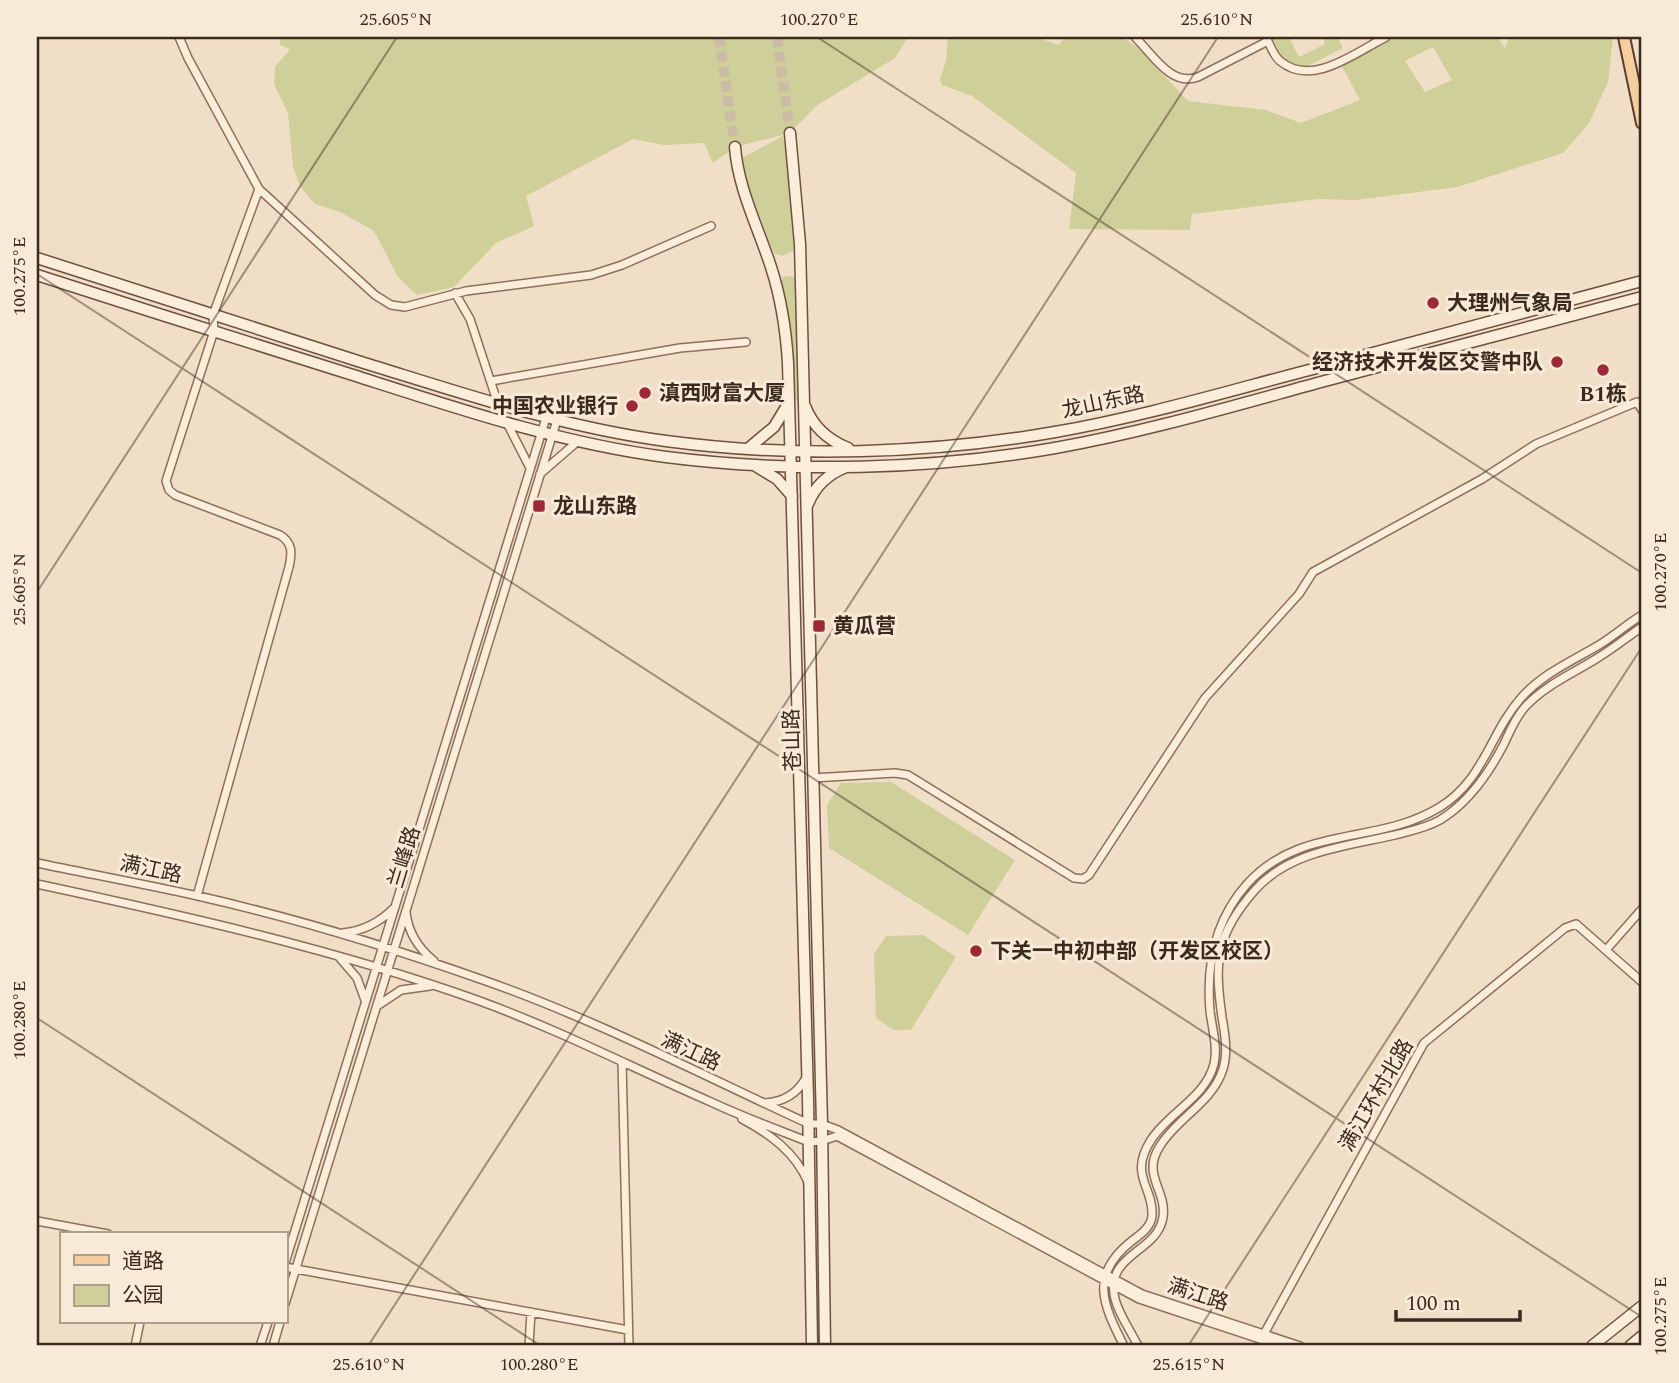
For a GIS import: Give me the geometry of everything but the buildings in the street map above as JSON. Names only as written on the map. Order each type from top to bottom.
[{"type":"main road","points":[[1624,37],[1642,123]]},
{"type":"main road","name":"苍山路","points":[[790,132],[800,244],[822,1141],[824,1346]]},
{"type":"main road","name":"苍山路","points":[[735,147],[743,186],[780,302],[787,350],[808,1074],[812,1346]]},
{"type":"main road","name":"龙山东路","points":[[37,258],[546,418],[647,438],[790,450],[955,446],[1094,425],[1642,281]]},
{"type":"main road","name":"龙山东路","points":[[37,275],[552,435],[669,457],[750,464],[850,466],[957,462],[1107,438],[1642,297]]},
{"type":"main road","points":[[748,448],[774,427],[789,401]]},
{"type":"main road","points":[[804,403],[811,419],[822,433],[838,444],[855,450]]},
{"type":"main road","points":[[750,464],[771,474],[792,496]]},
{"type":"main road","points":[[806,515],[809,501],[821,483],[831,474],[850,466]]},
{"type":"main road","points":[[1592,1346],[1642,1306]]},
{"type":"main road","points":[[1630,1346],[1642,1336]]},
{"type":"street","points":[[179,37],[259,189],[375,295],[398,307],[455,293],[599,274],[711,226]]},
{"type":"street","points":[[1135,37],[1173,76],[1186,80],[1198,78],[1267,39],[1281,61],[1311,72],[1327,67],[1385,37]]},
{"type":"street","points":[[197,896],[291,554],[290,545],[280,535],[175,495],[167,488],[167,477],[214,331],[214,314],[259,189]]},
{"type":"street","points":[[455,293],[470,319],[498,404]]},
{"type":"street","points":[[491,381],[680,348],[746,342]]},
{"type":"street","points":[[813,778],[895,773],[908,775],[1074,878],[1083,879],[1089,875],[1205,698],[1299,594],[1313,572],[1482,479],[1536,444],[1637,402],[1642,410]]},
{"type":"street","name":"兰峰路","points":[[287,1259],[546,418]]},
{"type":"street","name":"兰峰路","points":[[287,1298],[557,420]]},
{"type":"street","points":[[507,423],[530,468]]},
{"type":"street","points":[[540,474],[578,441]]},
{"type":"street","points":[[1133,1335],[1123,1344],[1105,1300],[1104,1276],[1118,1252],[1143,1233],[1150,1223],[1151,1207],[1142,1178],[1143,1159],[1153,1137],[1198,1092],[1212,1071],[1215,1053],[1210,970],[1220,925],[1241,891],[1273,860],[1309,845],[1403,823],[1442,806],[1471,778],[1514,706],[1531,687],[1553,671],[1603,643],[1642,615]]},
{"type":"street","points":[[1138,1346],[1116,1301],[1115,1282],[1125,1259],[1148,1243],[1160,1226],[1163,1212],[1153,1175],[1154,1156],[1166,1137],[1210,1093],[1221,1075],[1226,1053],[1217,973],[1224,939],[1231,922],[1248,898],[1278,869],[1308,856],[1422,828],[1449,814],[1480,781],[1517,717],[1533,699],[1642,627]]},
{"type":"street","points":[[1273,860],[1278,869]]},
{"type":"street","name":"满江路","points":[[37,863],[197,896],[340,934],[450,969],[537,1001],[809,1124],[821,1124],[838,1130],[1115,1282],[1150,1304],[1282,1346]]},
{"type":"street","name":"满江路","points":[[37,884],[228,926],[332,953],[503,1010],[713,1104],[809,1142],[837,1136],[1104,1276]]},
{"type":"street","points":[[340,934],[368,927],[382,919],[394,907]]},
{"type":"street","points":[[1642,909],[1606,950],[1642,982]]},
{"type":"street","points":[[405,911],[412,935],[422,949],[435,961],[450,969]]},
{"type":"street","name":"满江环村北路","points":[[1264,1334],[1424,1043],[1565,928],[1576,924],[1606,950]]},
{"type":"street","points":[[332,953],[353,971],[366,1002]]},
{"type":"street","points":[[376,1007],[394,993],[409,988],[442,988]]},
{"type":"street","points":[[1212,1020],[1222,1019]]},
{"type":"street","points":[[622,1062],[628,1346]]},
{"type":"street","points":[[762,1103],[776,1102],[789,1096],[800,1087],[808,1074]]},
{"type":"street","points":[[713,1104],[783,1146],[798,1164],[810,1189]]},
{"type":"street","points":[[37,1221],[97,1232]]},
{"type":"street","points":[[287,1266],[628,1330]]},
{"type":"street","name":"满江路","points":[[1115,1282],[1153,1298],[1300,1346]]},
{"type":"street","points":[[529,1346],[531,1312]]},
{"type":"street","points":[[135,1346],[140,1324]]},
{"type":"street","points":[[260,1346],[267,1324]]},
{"type":"street","points":[[273,1346],[279,1324]]},
{"type":"green space","points":[[280,37],[908,37],[895,58],[816,106],[790,133],[735,147],[713,163],[704,143],[664,145],[633,139],[526,196],[534,226],[496,243],[454,287],[417,295],[398,277],[374,231],[340,212],[315,204],[300,186],[293,167],[288,113],[274,84],[275,67],[290,49],[280,45]]},
{"type":"green space","points":[[948,37],[1035,37],[1059,45],[1064,37],[1121,37],[1136,46],[1188,101],[1266,110],[1301,123],[1360,100],[1341,65],[1396,37],[1497,37],[1505,48],[1509,37],[1613,37],[1608,82],[1589,123],[1563,153],[1457,187],[1356,200],[1318,199],[1192,214],[1190,230],[1069,229],[1076,173],[972,96],[942,85],[940,79],[946,61]],"holes":[[[1433,47],[1452,80],[1425,92],[1405,61]]]},
{"type":"green space","points":[[1270,37],[1289,37],[1299,57],[1325,44],[1323,37],[1338,38],[1343,48],[1304,68],[1283,60]]},
{"type":"green space","points":[[783,136],[792,194],[795,240],[793,251],[782,256],[775,254],[772,249],[748,185],[742,158]]},
{"type":"green space","points":[[782,277],[795,278],[799,402],[795,400],[792,338],[782,282]]},
{"type":"green space","points":[[891,782],[1015,860],[968,935],[829,848],[827,805],[841,783]]},
{"type":"green space","points":[[923,935],[956,957],[911,1030],[894,1030],[876,1018],[874,954],[886,936]]},
{"type":"tunnel","points":[[719,37],[735,147]]},
{"type":"tunnel","points":[[777,37],[790,133]]},
{"type":"place","name":"大理州气象局","points":[[1433,303]]},
{"type":"place","name":"经济技术开发区交警中队","points":[[1557,362]]},
{"type":"place","name":"B1栋","points":[[1603,370]]},
{"type":"place","name":"滇西财富大厦","points":[[645,393]]},
{"type":"place","name":"中国农业银行","points":[[632,406]]},
{"type":"place","name":"龙山东路","points":[[539,506]]},
{"type":"place","name":"黄瓜营","points":[[819,626]]},
{"type":"place","name":"下关一中初中部（开发区校区）","points":[[976,951]]}]
